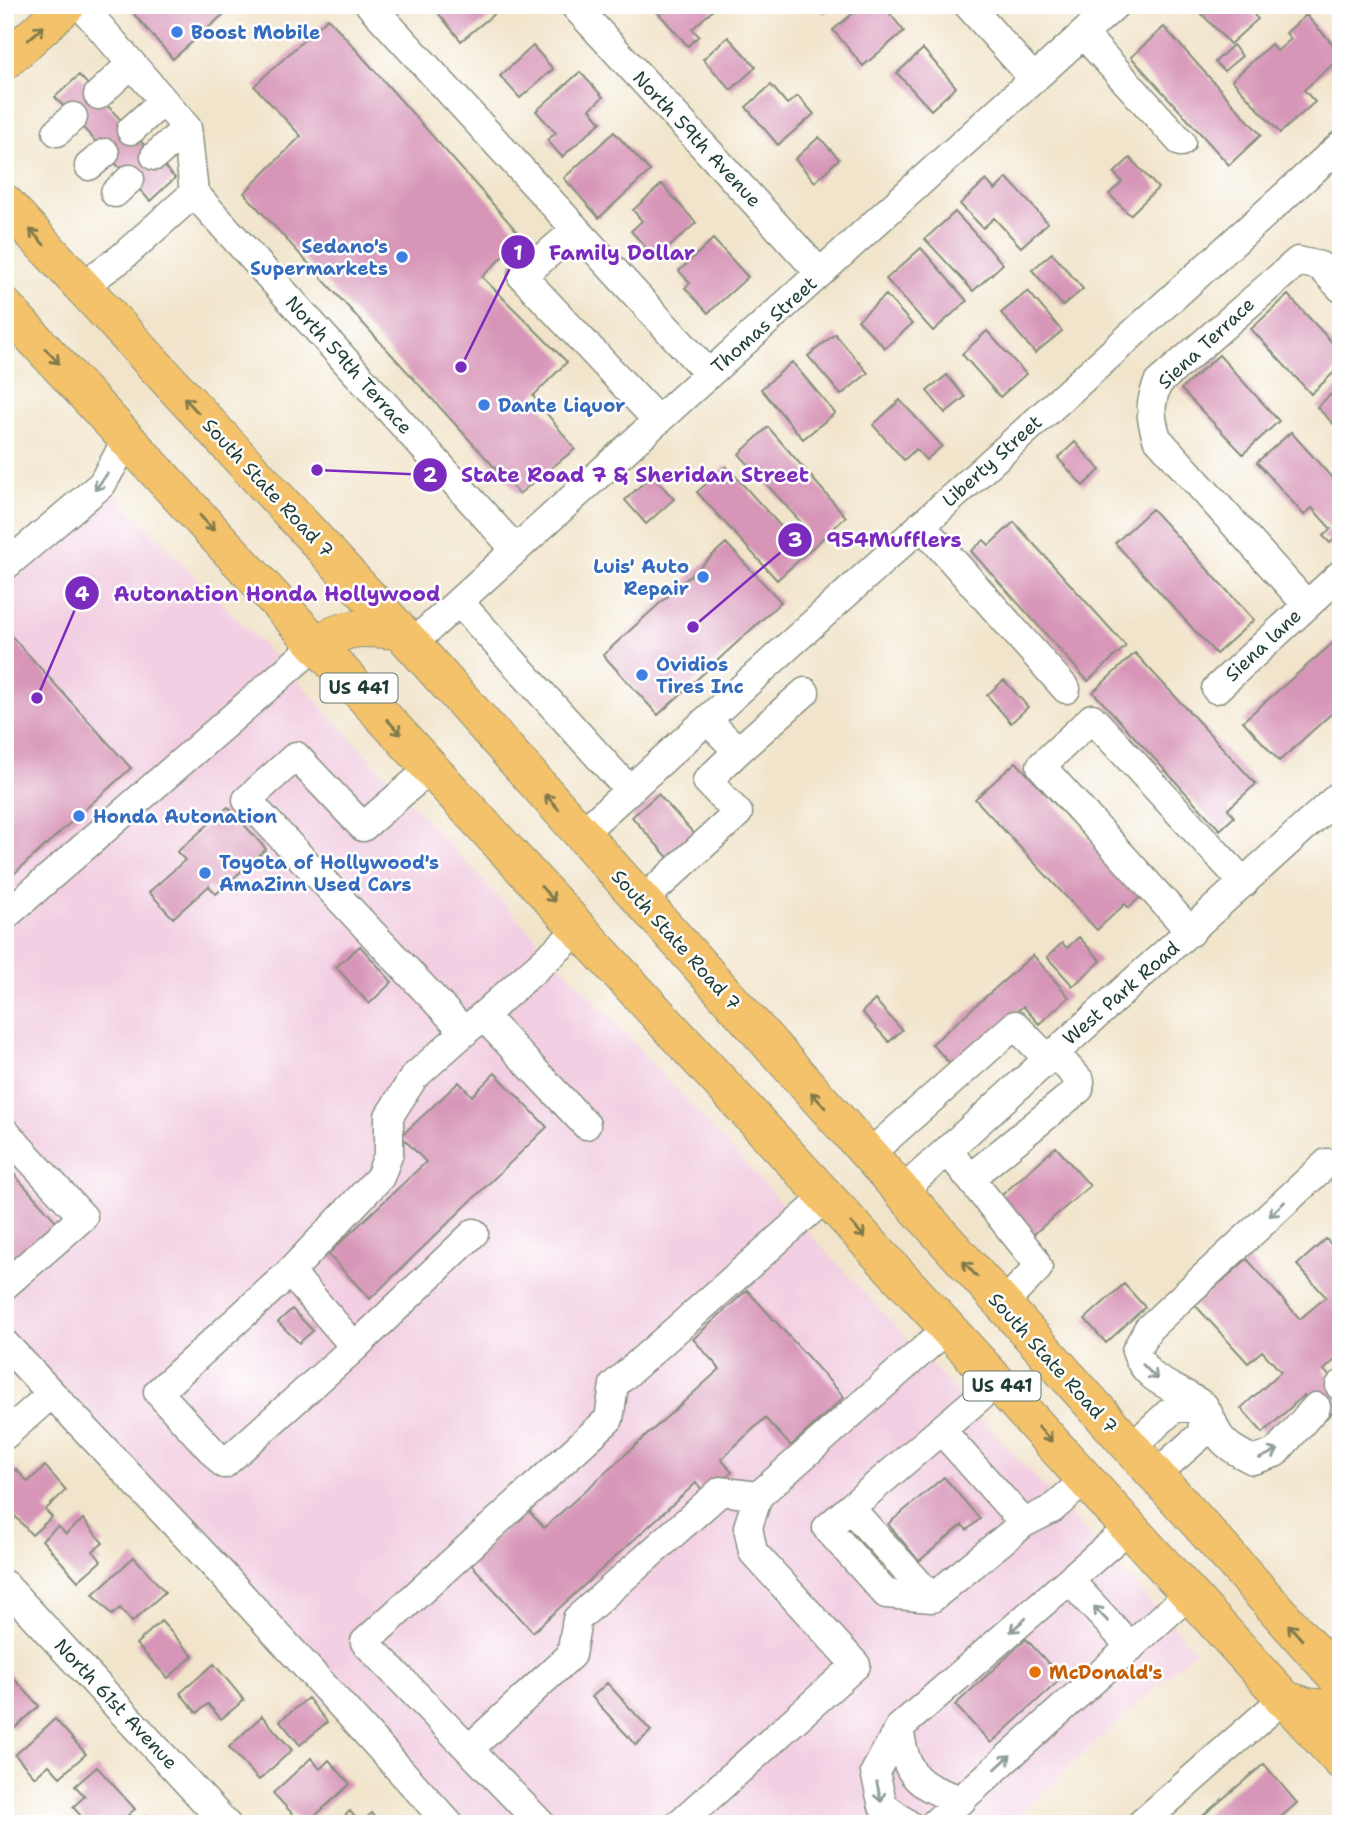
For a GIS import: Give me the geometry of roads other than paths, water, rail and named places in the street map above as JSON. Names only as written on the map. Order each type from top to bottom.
[{"type":"main road","points":[[5,61],[67,5]]},
{"type":"main road","name":"South State Road 7","points":[[5,203],[406,638],[1129,1449],[1341,1682]]},
{"type":"main road","name":"US 441","points":[[5,307],[948,1328],[1341,1761]]},
{"type":"main road","points":[[318,643],[338,631],[358,627],[406,638]]},
{"type":"main road","points":[[819,1188],[867,1198],[900,1193]]},
{"type":"main road","points":[[948,1328],[971,1320],[988,1320],[1002,1323],[1031,1339]]},
{"type":"main road","points":[[1283,1699],[1309,1707],[1341,1709]]},
{"type":"street","points":[[81,5],[187,128],[194,192],[120,259],[82,286]]},
{"type":"street","points":[[370,5],[709,374]]},
{"type":"street","name":"North 59th Avenue","points":[[574,5],[820,273]]},
{"type":"street","points":[[968,5],[1034,79]]},
{"type":"street","name":"Thomas Street","points":[[406,638],[459,603],[1115,5]]},
{"type":"street","points":[[1083,34],[1181,142]]},
{"type":"street","points":[[98,95],[131,64]]},
{"type":"street","points":[[131,130],[163,101]]},
{"type":"street","points":[[155,156],[187,128]]},
{"type":"street","name":"Liberty Street","points":[[581,834],[1341,145]]},
{"type":"street","name":"North 59th Terrace","points":[[194,192],[516,550]]},
{"type":"street","points":[[576,230],[522,276],[657,421]]},
{"type":"street","name":"Siena Terrace","points":[[1307,605],[1157,438],[1150,419],[1150,401],[1158,383],[1298,261],[1320,266],[1341,288]]},
{"type":"street","points":[[5,566],[102,484],[128,438]]},
{"type":"street","points":[[921,525],[1066,689]]},
{"type":"street","name":"Siena lane","points":[[1216,689],[1341,573]]},
{"type":"street","points":[[459,603],[629,790]]},
{"type":"street","points":[[5,916],[318,643]]},
{"type":"street","points":[[641,902],[738,813],[707,781],[805,692]]},
{"type":"street","points":[[1191,932],[1041,766],[1092,718],[1244,883]]},
{"type":"street","points":[[707,720],[738,751]]},
{"type":"street","points":[[432,768],[363,827],[296,756],[247,800],[474,1024],[586,1125]]},
{"type":"street","name":"West Park Road","points":[[900,1193],[1018,1083],[1191,932],[1341,794]]},
{"type":"street","points":[[474,1233],[355,1347],[224,1464],[158,1392],[290,1272],[380,1177],[389,1153],[389,1116],[414,1077],[580,929]]},
{"type":"street","points":[[867,1156],[1015,1025],[1080,1081],[1079,1089],[970,1178]]},
{"type":"street","points":[[1018,1083],[1046,1115]]},
{"type":"street","points":[[5,1132],[83,1217],[5,1285]]},
{"type":"street","points":[[948,1151],[1033,1257],[1038,1268],[1002,1305]]},
{"type":"street","points":[[1316,1407],[1290,1440],[1275,1453],[1253,1460],[1235,1450],[1219,1436],[1204,1406],[1164,1387],[1139,1361],[1136,1351],[1139,1341],[1336,1163]]},
{"type":"street","points":[[541,1824],[365,1642],[609,1419],[614,1385],[819,1188]]},
{"type":"street","points":[[290,1272],[355,1347]]},
{"type":"street","points":[[679,1824],[856,1665],[753,1552],[748,1527],[758,1496],[948,1328]]},
{"type":"street","points":[[5,1344],[50,1395],[223,1575],[449,1824]]},
{"type":"street","points":[[997,1382],[850,1507],[932,1598],[1024,1523],[1052,1508],[1086,1479]]},
{"type":"street","points":[[5,1435],[50,1395]]},
{"type":"street","points":[[1129,1449],[1174,1408],[1204,1406]]},
{"type":"street","points":[[1154,1476],[1202,1434],[1204,1406]]},
{"type":"street","points":[[941,1430],[1024,1523]]},
{"type":"street","points":[[468,1749],[570,1655],[577,1619],[721,1491],[758,1496]]},
{"type":"street","points":[[908,1824],[883,1805],[875,1772],[899,1728],[1129,1528]]},
{"type":"street","points":[[1070,1581],[1131,1647]]},
{"type":"street","name":"North 61st Avenue","points":[[5,1585],[226,1824]]},
{"type":"street","points":[[934,1824],[1189,1594]]},
{"type":"street","points":[[1140,1824],[1283,1699]]},
{"type":"street","points":[[899,1728],[910,1773],[935,1791],[962,1800]]},
{"type":"place","name":"Boost Mobile","points":[[177,32]]},
{"type":"place","name":"Sedano's Supermarkets","points":[[402,257]]},
{"type":"place","name":"Family Dollar","points":[[461,367]]},
{"type":"place","name":"Dante Liquor","points":[[484,405]]},
{"type":"place","name":"State Road 7 & Sheridan Street","points":[[317,470]]},
{"type":"place","name":"Luis' Auto Repair","points":[[703,577]]},
{"type":"place","name":"954Mufflers","points":[[693,627]]},
{"type":"place","name":"Ovidios Tires Inc","points":[[642,675]]},
{"type":"place","name":"Autonation Honda Hollywood","points":[[37,698]]},
{"type":"place","name":"Honda Autonation","points":[[79,816]]},
{"type":"place","name":"Toyota of Hollywood's AmaZinn Used Cars","points":[[205,873]]},
{"type":"place","name":"McDonald's","points":[[1035,1672]]}]
